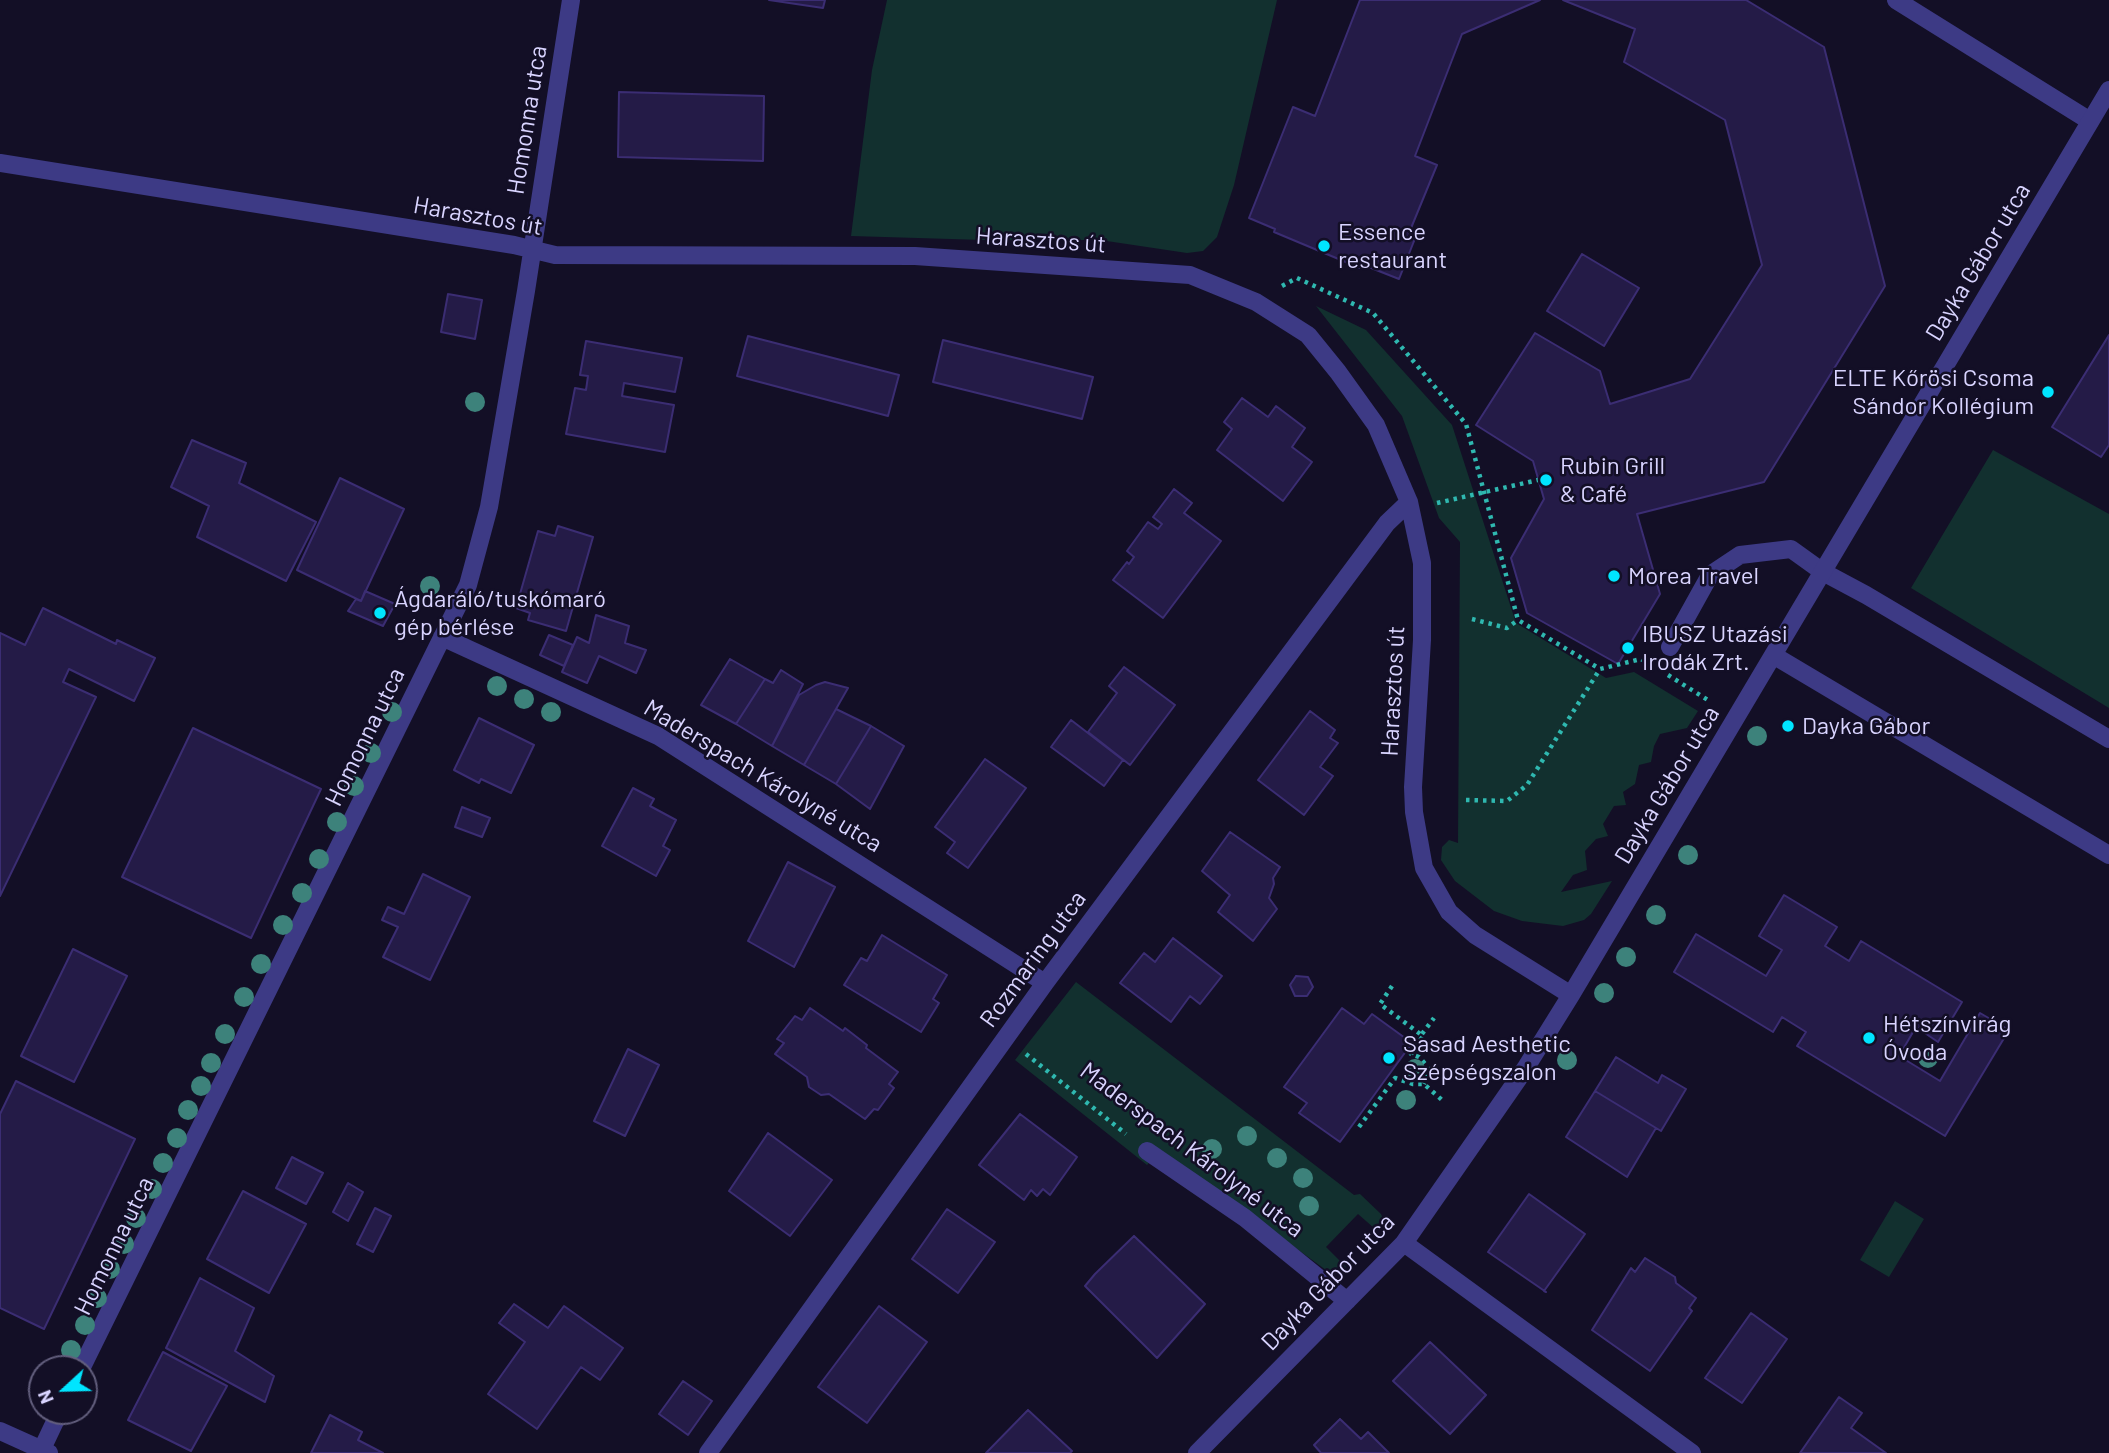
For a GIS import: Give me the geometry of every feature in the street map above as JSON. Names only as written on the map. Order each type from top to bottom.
[{"type":"street","name":"Homonna utca","points":[[88,1355],[468,585],[489,507],[571,0]]},
{"type":"street","points":[[1896,0],[2090,121]]},
{"type":"street","name":"Dayka Gábor utca","points":[[1197,1453],[1404,1243],[1525,1069],[2109,90]]},
{"type":"street","name":"Harasztos út","points":[[0,163],[555,255],[915,256],[1190,275],[1256,302],[1308,335],[1338,372],[1376,425],[1409,502],[1422,563],[1422,640],[1413,787],[1414,812],[1424,868],[1449,912],[1475,935],[1571,995]]},
{"type":"street","name":"Rozmaring utca","points":[[708,1453],[1045,983],[1387,523],[1409,502]]},
{"type":"street","points":[[1670,647],[1710,575],[1740,555],[1791,550],[1823,572],[2109,739]]},
{"type":"street","name":"Maderspach Károlyné utca","points":[[442,637],[658,736],[1045,983]]},
{"type":"street","points":[[1773,655],[2109,855]]},
{"type":"street","name":"Maderspach Károlyné utca","points":[[1147,1151],[1245,1219],[1347,1301]]},
{"type":"street","points":[[1404,1243],[1692,1453]]},
{"type":"street","points":[[0,1431],[46,1451],[55,1425]]},
{"type":"path","points":[[1256,302],[1297,278],[1373,313],[1466,424],[1518,620],[1600,669]]},
{"type":"path","points":[[1409,502],[1432,504],[1538,480]]},
{"type":"path","points":[[1472,619],[1507,628],[1518,620]]},
{"type":"path","points":[[1466,800],[1507,802],[1527,785],[1600,669],[1641,659],[1653,666]]},
{"type":"path","points":[[1665,673],[1736,717]]},
{"type":"path","points":[[1392,986],[1380,1004],[1422,1034]]},
{"type":"path","points":[[1424,1084],[1429,1073],[1428,1067],[1419,1057],[1411,1054],[1434,1018]]},
{"type":"path","name":"Maderspach Károlyné utca","points":[[1007,1038],[1147,1151]]},
{"type":"path","points":[[1359,1127],[1395,1078],[1413,1084],[1424,1084],[1442,1100]]},
{"type":"green space","points":[[887,0],[1277,0],[1234,185],[1217,237],[1203,251],[1187,253],[1100,240],[851,236],[872,70]]},
{"type":"green space","points":[[1316,306],[1366,330],[1452,425],[1516,623],[1606,678],[1634,672],[1698,711],[1687,728],[1660,734],[1651,762],[1639,765],[1635,784],[1623,792],[1626,805],[1614,806],[1603,824],[1608,836],[1596,839],[1585,851],[1587,870],[1573,875],[1561,892],[1612,881],[1591,914],[1584,920],[1563,926],[1522,921],[1494,911],[1455,881],[1441,860],[1442,847],[1449,840],[1458,843],[1460,542],[1439,518],[1402,416]]},
{"type":"green space","points":[[1993,450],[2109,514],[2109,708],[1911,588]]},
{"type":"green space","points":[[1076,982],[1354,1195],[1360,1194],[1381,1214],[1383,1225],[1374,1228],[1358,1214],[1326,1247],[1346,1267],[1343,1271],[1330,1273],[1161,1150],[1147,1165],[1015,1060]]},
{"type":"green space","points":[[1895,1201],[1924,1219],[1889,1277],[1860,1260]]},
{"type":"building","points":[[769,0],[825,0],[823,8]]},
{"type":"building","points":[[1360,0],[1540,0],[1462,34],[1415,156],[1437,165],[1409,233],[1416,236],[1399,279],[1361,264],[1360,268],[1274,232],[1275,229],[1249,218],[1293,107],[1315,116]]},
{"type":"building","points":[[1563,0],[1746,0],[1824,47],[1885,286],[1764,482],[1637,514],[1660,594],[1618,664],[1527,613],[1511,558],[1544,499],[1533,461],[1476,425],[1535,333],[1600,371],[1610,404],[1690,379],[1762,265],[1725,120],[1624,62],[1635,29]]},
{"type":"building","points":[[619,92],[764,96],[763,161],[618,157]]},
{"type":"building","points":[[1582,254],[1639,288],[1604,346],[1547,311]]},
{"type":"building","points":[[448,294],[482,300],[475,339],[441,332]]},
{"type":"building","name":"ELTE Kőrösi Csoma Sándor Kollégium","points":[[2109,335],[2109,445],[2101,457],[2052,427]]},
{"type":"building","points":[[748,336],[899,375],[888,416],[737,376]]},
{"type":"building","points":[[943,340],[1093,377],[1082,419],[933,382]]},
{"type":"building","points":[[586,341],[682,358],[675,392],[624,383],[622,396],[674,405],[665,452],[566,434],[575,388],[586,390],[588,376],[580,375]]},
{"type":"building","points":[[1242,398],[1268,417],[1276,406],[1305,428],[1292,447],[1312,462],[1283,501],[1217,450],[1232,429],[1224,422]]},
{"type":"building","points":[[192,440],[246,463],[239,483],[316,522],[286,581],[197,537],[209,506],[171,487]]},
{"type":"building","points":[[340,478],[404,509],[361,601],[297,570]]},
{"type":"building","points":[[1174,489],[1192,503],[1184,513],[1221,541],[1163,618],[1113,580],[1134,557],[1127,551],[1148,522],[1158,529],[1162,524],[1153,517]]},
{"type":"building","points":[[558,526],[593,537],[566,631],[528,620],[530,613],[516,608],[538,531],[555,536]]},
{"type":"building","points":[[365,591],[395,604],[383,626],[348,611],[356,599],[361,601]]},
{"type":"building","points":[[43,608],[116,644],[117,640],[155,658],[134,701],[69,669],[63,682],[96,697],[0,896],[0,633],[25,645]]},
{"type":"building","points":[[596,615],[629,626],[625,643],[646,650],[636,673],[599,656],[587,683],[562,672],[577,637],[589,643]]},
{"type":"building","points":[[549,635],[573,645],[564,666],[540,655]]},
{"type":"building","points":[[730,659],[765,679],[736,724],[701,705]]},
{"type":"building","points":[[1124,667],[1175,705],[1130,765],[1088,732],[1117,693],[1109,686]]},
{"type":"building","points":[[781,670],[803,684],[772,746],[736,724],[765,679],[773,683]]},
{"type":"building","points":[[825,682],[848,688],[804,765],[772,746],[799,695]]},
{"type":"building","points":[[836,709],[871,726],[836,784],[804,765]]},
{"type":"building","points":[[1310,711],[1335,730],[1330,738],[1338,743],[1320,767],[1333,776],[1304,815],[1258,780]]},
{"type":"building","points":[[479,718],[534,745],[511,793],[481,779],[479,783],[454,770]]},
{"type":"building","points":[[1071,720],[1123,760],[1104,786],[1051,747]]},
{"type":"building","points":[[871,726],[904,746],[870,809],[836,784]]},
{"type":"building","points":[[193,728],[321,789],[251,938],[122,877]]},
{"type":"building","points":[[985,759],[1026,788],[968,868],[947,853],[955,842],[935,827]]},
{"type":"building","points":[[633,788],[654,799],[650,806],[676,820],[663,846],[670,850],[656,876],[602,846]]},
{"type":"building","points":[[462,807],[490,818],[482,837],[455,827]]},
{"type":"building","points":[[1230,832],[1280,867],[1273,878],[1274,884],[1269,898],[1277,909],[1253,941],[1218,912],[1230,895],[1202,871]]},
{"type":"building","points":[[788,862],[835,887],[794,967],[748,941]]},
{"type":"building","points":[[423,874],[470,897],[430,980],[383,957],[398,927],[382,920],[388,907],[404,914]]},
{"type":"building","points":[[1784,895],[1837,927],[1825,946],[1849,961],[1861,941],[1962,1002],[1938,1042],[1916,1027],[1899,1056],[1940,1081],[1980,1013],[2009,1030],[1945,1136],[1797,1046],[1806,1032],[1782,1017],[1773,1032],[1674,972],[1696,934],[1766,976],[1782,950],[1759,936]]},
{"type":"building","points":[[882,935],[947,975],[933,999],[939,1003],[921,1032],[844,985],[861,958],[867,961]]},
{"type":"building","points":[[1173,938],[1222,976],[1200,1004],[1190,996],[1171,1022],[1120,983],[1144,953],[1155,962]]},
{"type":"building","points":[[73,949],[127,976],[74,1082],[21,1056]]},
{"type":"building","points":[[1296,976],[1308,977],[1313,987],[1307,996],[1295,996],[1290,985]]},
{"type":"building","points":[[810,1008],[843,1031],[845,1028],[898,1072],[889,1084],[894,1088],[878,1110],[874,1109],[865,1119],[829,1094],[821,1095],[809,1087],[807,1077],[775,1054],[784,1043],[777,1039],[795,1016],[802,1020]]},
{"type":"building","points":[[1342,1008],[1364,1024],[1372,1014],[1412,1043],[1340,1142],[1299,1113],[1307,1103],[1284,1087]]},
{"type":"building","points":[[628,1049],[659,1065],[625,1136],[594,1121]]},
{"type":"building","points":[[1616,1057],[1658,1083],[1662,1075],[1686,1089],[1661,1131],[1595,1091]]},
{"type":"building","points":[[16,1081],[135,1139],[44,1329],[0,1308],[0,1114]]},
{"type":"building","points":[[1595,1091],[1656,1128],[1627,1177],[1566,1137]]},
{"type":"building","points":[[1020,1114],[1077,1157],[1050,1195],[1043,1189],[1037,1196],[1031,1190],[1024,1200],[979,1165]]},
{"type":"building","points":[[768,1133],[832,1180],[790,1236],[729,1191]]},
{"type":"building","points":[[292,1157],[323,1173],[306,1204],[276,1188]]},
{"type":"building","points":[[348,1183],[363,1192],[348,1221],[333,1212]]},
{"type":"building","points":[[243,1191],[306,1224],[269,1293],[207,1259]]},
{"type":"building","points":[[1529,1194],[1585,1234],[1544,1291],[1488,1252]]},
{"type":"building","points":[[375,1208],[391,1216],[373,1252],[357,1244]]},
{"type":"building","points":[[947,1209],[995,1242],[958,1293],[912,1259]]},
{"type":"building","points":[[1134,1236],[1205,1304],[1157,1358],[1085,1286]]},
{"type":"building","points":[[1645,1258],[1675,1277],[1676,1283],[1696,1298],[1689,1308],[1692,1311],[1650,1371],[1592,1330],[1631,1268],[1635,1272]]},
{"type":"building","points":[[200,1278],[254,1308],[235,1351],[274,1376],[265,1402],[166,1348]]},
{"type":"building","points":[[514,1304],[548,1328],[564,1306],[623,1348],[600,1380],[581,1367],[537,1429],[488,1394],[525,1342],[499,1323]]},
{"type":"building","points":[[879,1306],[927,1342],[867,1423],[818,1387]]},
{"type":"building","points":[[1751,1313],[1787,1339],[1742,1403],[1705,1378]]},
{"type":"building","points":[[1430,1342],[1486,1395],[1450,1434],[1393,1381]]},
{"type":"building","points":[[163,1352],[227,1386],[191,1451],[128,1420]]},
{"type":"building","points":[[683,1381],[712,1401],[688,1435],[659,1414]]},
{"type":"building","points":[[1839,1397],[1862,1413],[1851,1428],[1886,1453],[1800,1453]]},
{"type":"building","points":[[1028,1410],[1072,1451],[986,1453]]},
{"type":"building","points":[[330,1415],[362,1432],[358,1440],[383,1453],[311,1453]]},
{"type":"building","points":[[1340,1419],[1361,1439],[1368,1432],[1389,1453],[1321,1453],[1314,1445]]},
{"type":"place","name":"Essence restaurant","points":[[1324,246]]},
{"type":"place","name":"ELTE Kőrösi Csoma Sándor Kollégium","points":[[2048,392]]},
{"type":"place","name":"Rubin Grill & Café","points":[[1546,480]]},
{"type":"place","name":"Morea Travel","points":[[1614,576]]},
{"type":"place","name":"Ágdaráló/tuskómaró gép bérlése","points":[[380,613]]},
{"type":"place","name":"IBUSZ Utazási Irodák Zrt.","points":[[1628,648]]},
{"type":"place","name":"Dayka Gábor","points":[[1788,726]]},
{"type":"place","name":"Hétszínvirág Óvoda","points":[[1869,1038]]},
{"type":"place","name":"Sasad Aesthetic Szépségszalon","points":[[1389,1058]]}]
